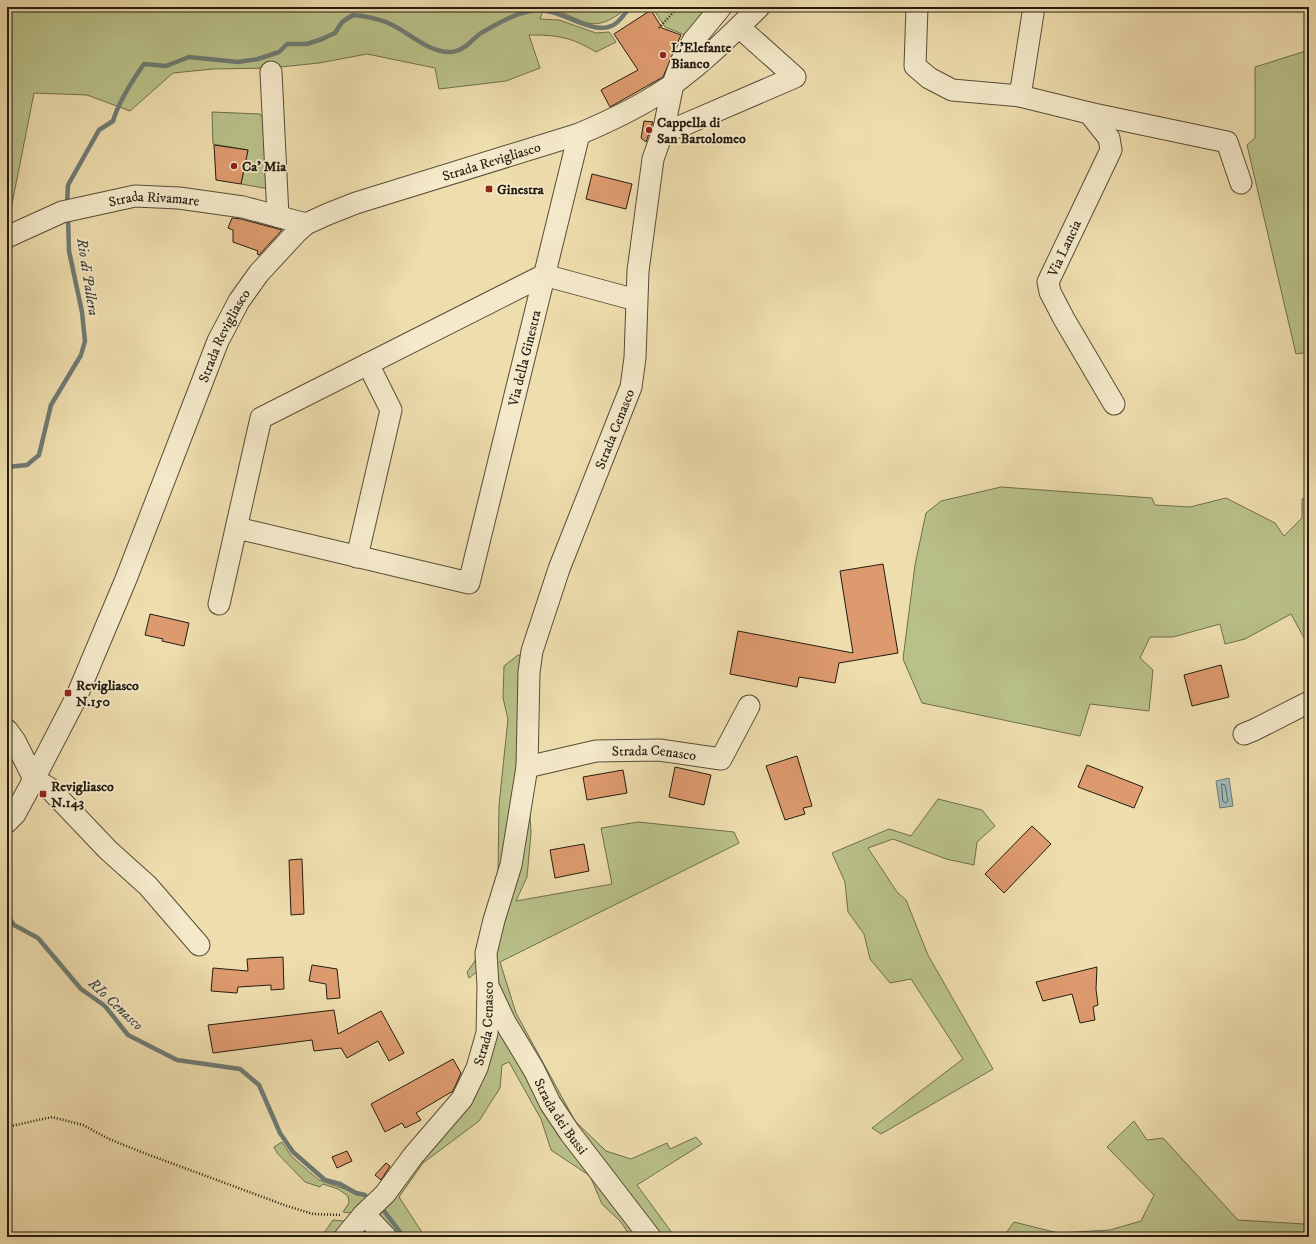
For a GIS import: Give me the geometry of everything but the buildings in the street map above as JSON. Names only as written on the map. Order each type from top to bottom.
[{"type":"street","points":[[673,84],[681,62],[693,40],[721,7]]},
{"type":"street","name":"Strada Revigliasco","points":[[11,818],[34,779],[76,698],[120,594],[218,341],[239,301],[259,273],[306,224],[356,203],[579,134],[610,121],[655,96],[673,84],[739,27],[759,7]]},
{"type":"street","points":[[918,7],[915,66],[924,74],[952,90],[1020,96],[1089,113],[1227,142],[1241,183]]},
{"type":"street","points":[[1020,96],[1034,7]]},
{"type":"street","points":[[664,128],[679,127],[794,77],[739,27]]},
{"type":"street","points":[[271,72],[278,216]]},
{"type":"street","name":"Strada Cenasco","points":[[345,1237],[364,1214],[385,1194],[413,1156],[462,1099],[477,1068],[487,1033],[488,986],[486,953],[494,920],[511,865],[527,767],[529,672],[532,651],[559,569],[631,387],[635,358],[636,300],[653,159],[664,128],[673,84]]},
{"type":"street","name":"Via Lancia","points":[[1089,113],[1109,138],[1111,150],[1048,282],[1050,292],[1064,319],[1114,404]]},
{"type":"street","name":"Via della Ginestra","points":[[357,557],[469,583],[579,134]]},
{"type":"street","name":"Strada Rivamare","points":[[7,238],[62,212],[135,196],[179,198],[243,207],[306,224]]},
{"type":"street","points":[[219,604],[261,418],[544,275],[636,300]]},
{"type":"street","points":[[237,528],[357,557],[391,410],[368,364]]},
{"type":"street","points":[[1244,734],[1309,702]]},
{"type":"street","name":"Strada Cenasco","points":[[527,767],[596,751],[659,750],[721,759],[749,706]]},
{"type":"street","points":[[7,730],[15,741],[34,779],[49,788],[108,850],[148,886],[199,945]]},
{"type":"street","name":"Strada dei Bussi","points":[[488,986],[505,1022],[534,1070],[550,1102],[570,1133],[650,1237]]},
{"type":"street","points":[[364,1214],[386,1237]]},
{"type":"path","points":[[659,28],[678,7]]},
{"type":"path","points":[[245,164],[257,166]]},
{"type":"path","points":[[7,1127],[52,1117],[82,1125],[109,1139],[144,1154],[287,1206],[313,1214],[364,1214]]},
{"type":"green space","points":[[7,7],[544,7],[540,19],[559,20],[596,33],[609,32],[616,42],[596,52],[579,43],[564,38],[556,36],[529,35],[540,68],[506,81],[439,89],[435,68],[367,54],[319,63],[271,68],[213,69],[173,73],[130,111],[87,95],[34,93],[7,229]]},
{"type":"green space","points":[[548,7],[628,7],[616,16],[597,24],[581,21]]},
{"type":"green space","points":[[652,7],[711,7],[690,37],[665,27]]},
{"type":"green space","points":[[1309,50],[1309,352],[1296,354],[1247,145],[1255,138],[1255,67]]},
{"type":"green space","points":[[212,112],[260,114],[263,118],[269,189],[241,184],[248,150],[213,144]]},
{"type":"green space","points":[[1001,487],[1152,498],[1155,505],[1190,507],[1226,498],[1275,523],[1284,536],[1302,518],[1302,499],[1309,499],[1309,647],[1291,614],[1245,639],[1225,644],[1220,624],[1173,637],[1150,637],[1140,658],[1153,670],[1149,711],[1090,704],[1080,736],[922,703],[903,659],[915,565],[926,513],[941,501]]},
{"type":"green space","points":[[518,655],[526,655],[522,768],[479,970],[469,978],[467,972],[475,961],[480,933],[498,874],[499,805],[508,719],[503,698],[504,666]]},
{"type":"green space","points":[[534,774],[530,815],[531,833],[527,877],[516,901],[612,884],[601,828],[638,822],[734,832],[739,843],[500,962],[516,1013],[575,1121],[606,1151],[631,1159],[667,1143],[670,1149],[696,1137],[702,1144],[637,1185],[675,1237],[656,1237],[554,1101],[495,980],[497,925]]},
{"type":"green space","points":[[938,799],[982,810],[995,826],[977,842],[974,865],[946,859],[893,839],[868,848],[897,892],[906,900],[928,955],[993,1069],[881,1134],[872,1128],[963,1059],[911,979],[890,983],[870,959],[864,934],[848,912],[845,882],[832,853],[889,829],[911,836]]},
{"type":"green space","points":[[493,1012],[642,1237],[631,1237],[620,1221],[602,1204],[590,1176],[551,1150],[541,1119],[509,1062],[502,1065],[500,1088],[479,1121],[423,1163],[399,1197],[425,1237],[393,1237],[380,1215],[387,1201],[465,1102]]},
{"type":"green space","points":[[1134,1121],[1147,1140],[1163,1138],[1238,1220],[1304,1224],[1306,1237],[1003,1237],[1014,1222],[1058,1233],[1110,1230],[1141,1221],[1154,1195],[1107,1147]]},
{"type":"green space","points":[[282,1142],[292,1157],[319,1180],[365,1196],[373,1203],[351,1213],[343,1212],[349,1203],[348,1196],[338,1189],[323,1184],[320,1187],[305,1182],[277,1153],[274,1147]]},
{"type":"green space","points":[[333,1220],[353,1222],[340,1237],[321,1237]]},
{"type":"water","points":[[1229,778],[1233,806],[1220,808],[1216,781]]},
{"type":"waterway","name":"Rio di Pallera","points":[[67,205],[68,185],[99,130],[113,121],[130,84],[144,64],[166,66],[189,57],[238,62],[258,59],[279,52],[287,44],[307,44],[335,33],[342,22],[353,15],[370,17],[386,22],[425,45],[434,49],[451,52],[460,50],[481,33],[511,17],[524,12],[542,10],[565,16],[586,25],[606,28],[615,24],[631,7]]},
{"type":"waterway","name":"Rio di Pallera","points":[[7,467],[27,465],[39,455],[51,405],[81,355],[85,341],[82,312],[69,251],[68,217]]},
{"type":"waterway","name":"RIo Cenasco","points":[[7,915],[14,925],[38,938],[81,989],[105,1006],[128,1035],[177,1060],[240,1069],[259,1085],[280,1133],[293,1152],[325,1180],[340,1184],[356,1193],[365,1195]]},
{"type":"waterway","name":"RIo Cenasco","points":[[381,1207],[404,1237]]},
{"type":"place","name":"L'Elefante Bianco","points":[[663,55]]},
{"type":"place","name":"Cappella di San Bartolomeo","points":[[649,130]]},
{"type":"place","name":"Ca' Mia","points":[[234,166]]},
{"type":"place","name":"Ginestra","points":[[489,189]]},
{"type":"place","name":"Revigliasco N.150","points":[[68,693]]},
{"type":"place","name":"Revigliasco N.143","points":[[43,794]]}]
